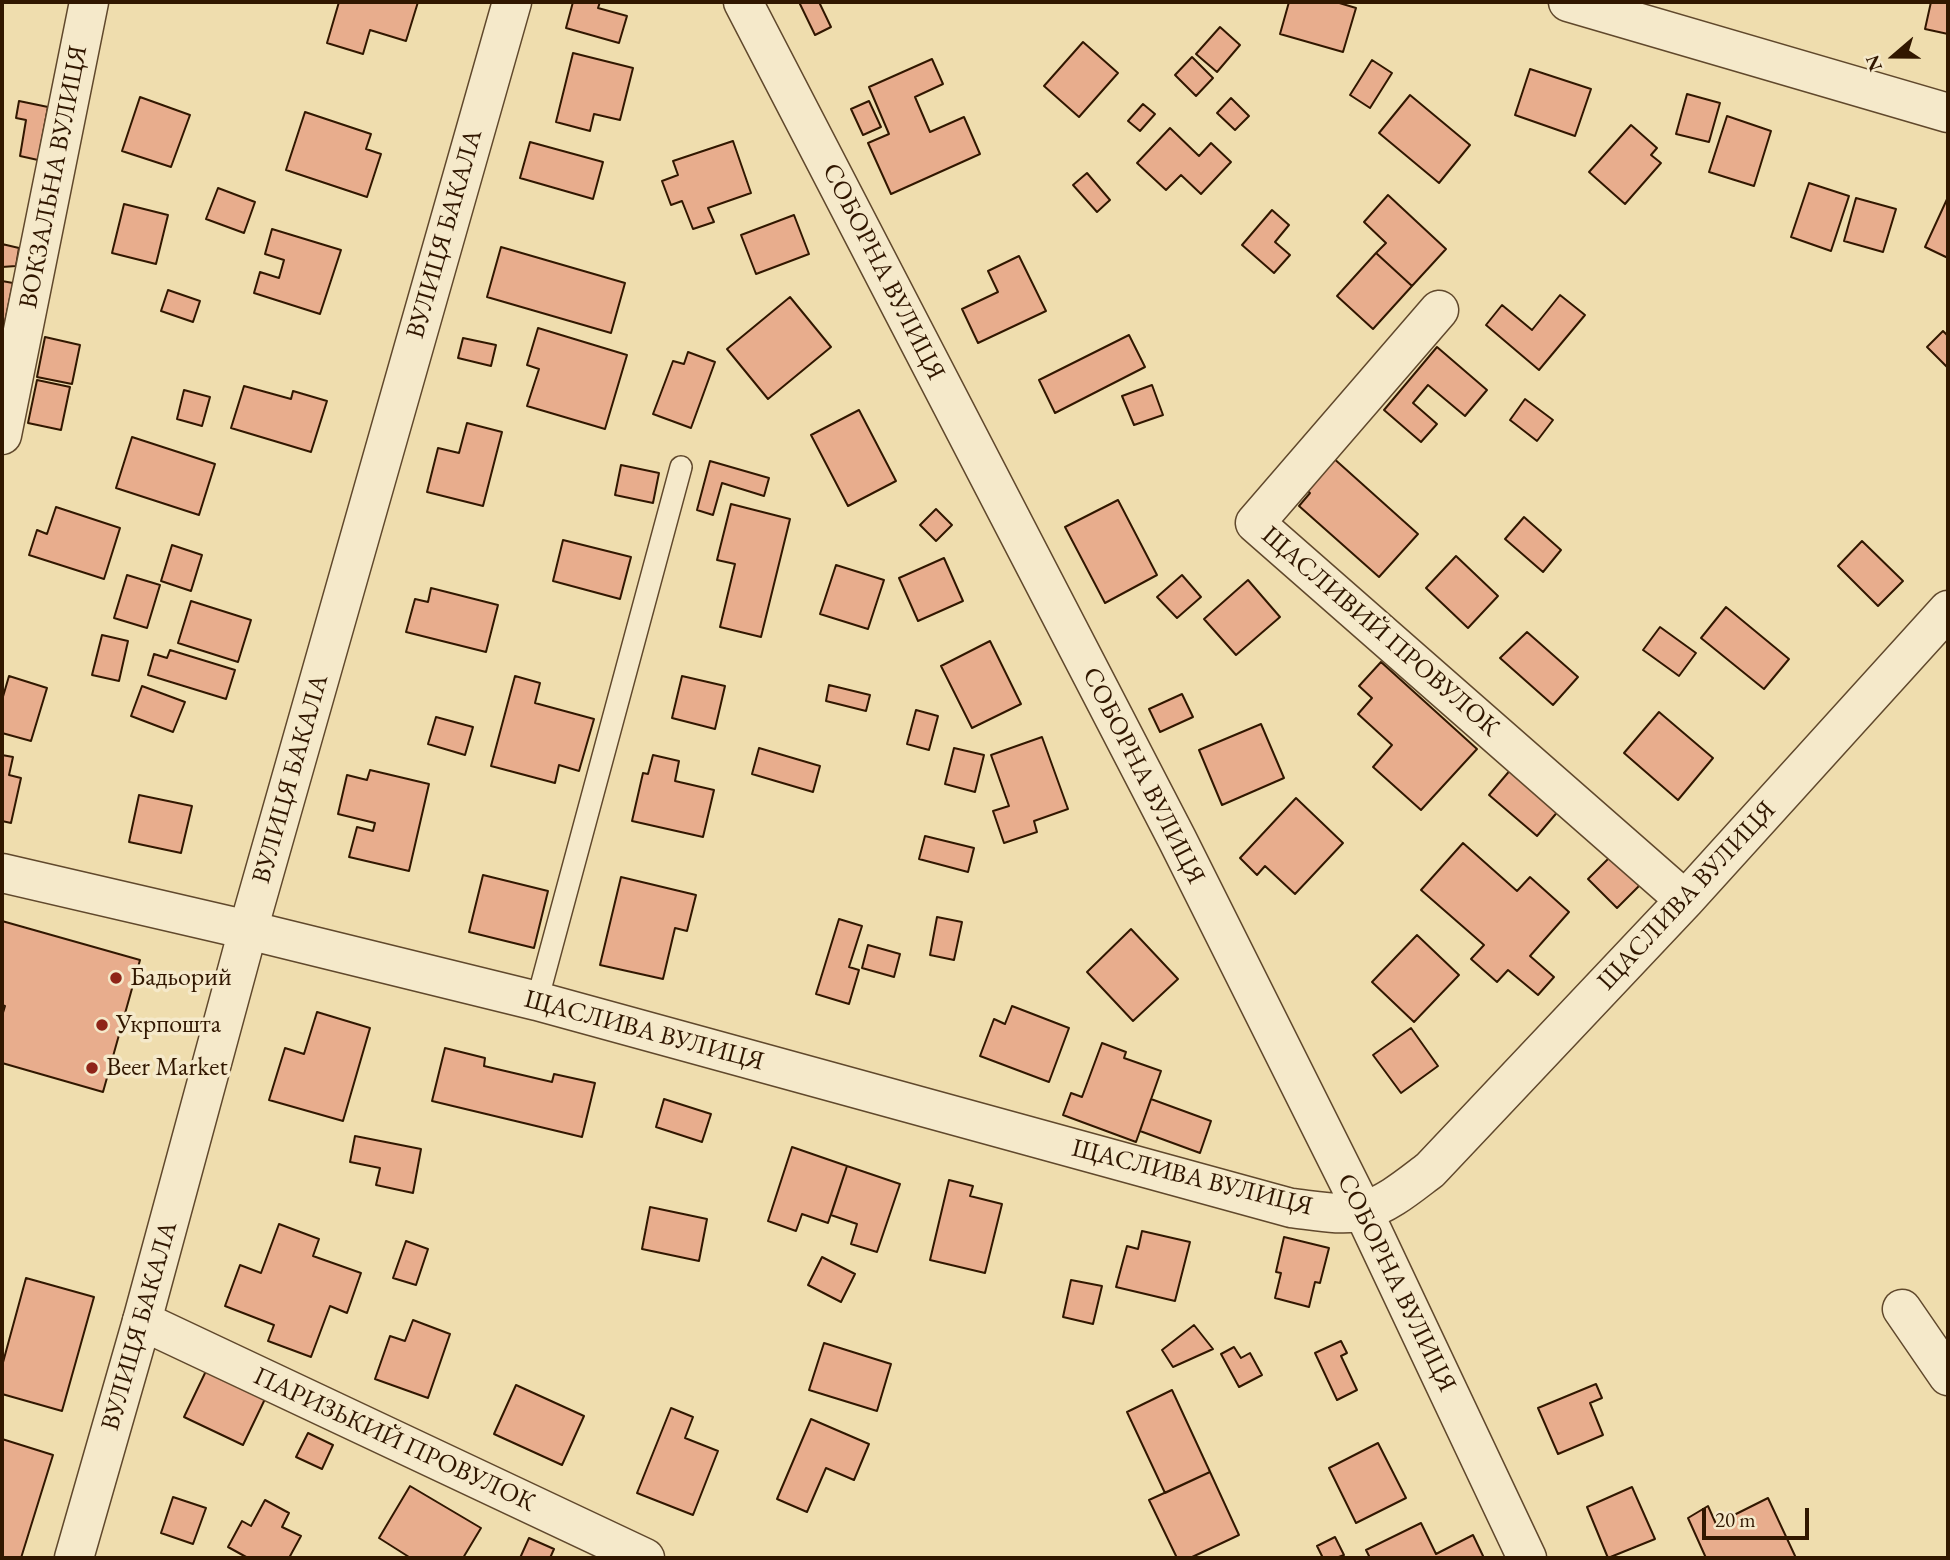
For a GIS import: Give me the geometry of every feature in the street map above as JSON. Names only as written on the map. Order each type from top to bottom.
[{"type":"street","name":"ВОКЗАЛЬНА ВУЛИЦЯ","points":[[2,435],[89,2]]},
{"type":"street","name":"ВУЛИЦЯ БАКАЛА","points":[[74,1558],[142,1321],[248,930],[512,2]]},
{"type":"street","name":"СОБОРНА ВУЛИЦЯ","points":[[743,2],[1177,839],[1363,1211],[1527,1558]]},
{"type":"street","points":[[1568,2],[1948,113]]},
{"type":"street","name":"ЩАСЛИВИЙ ПРОВУЛОК","points":[[1439,310],[1255,523],[1685,900]]},
{"type":"street","name":"ЩАСЛИВА ВУЛИЦЯ","points":[[248,930],[537,1001],[1291,1208],[1334,1212],[1363,1211],[1399,1193],[1430,1170],[1685,900],[1948,610]]},
{"type":"street","points":[[2,873],[248,930]]},
{"type":"street","points":[[1902,1309],[1948,1376]]},
{"type":"street","name":"ПАРИЗЬКИЙ ПРОВУЛОК","points":[[142,1321],[645,1558]]},
{"type":"lane","points":[[537,1001],[681,467]]},
{"type":"building","points":[[339,2],[418,2],[406,41],[370,30],[363,54],[327,43]]},
{"type":"building","points":[[573,2],[600,2],[598,8],[627,16],[619,43],[566,28]]},
{"type":"building","points":[[799,2],[819,2],[831,27],[815,35]]},
{"type":"building","points":[[1289,2],[1336,2],[1356,8],[1343,52],[1280,34]]},
{"type":"building","points":[[1931,2],[1948,2],[1948,34],[1925,29]]},
{"type":"building","points":[[1220,27],[1240,45],[1217,72],[1196,54]]},
{"type":"building","points":[[1083,42],[1118,73],[1079,117],[1044,86]]},
{"type":"building","points":[[573,53],[633,68],[620,120],[594,114],[590,131],[556,122]]},
{"type":"building","points":[[1192,57],[1213,78],[1196,96],[1175,75]]},
{"type":"building","points":[[932,59],[943,84],[915,97],[930,132],[964,117],[980,154],[891,194],[868,143],[889,134],[869,87]]},
{"type":"building","points":[[1372,60],[1392,73],[1370,108],[1350,95]]},
{"type":"building","points":[[1530,69],[1591,89],[1575,136],[1515,115]]},
{"type":"building","points":[[1687,94],[1720,103],[1709,142],[1676,134]]},
{"type":"building","points":[[1410,95],[1470,145],[1439,183],[1379,133]]},
{"type":"building","points":[[140,97],[190,115],[171,167],[122,151]]},
{"type":"building","points":[[1231,98],[1249,116],[1235,130],[1217,113]]},
{"type":"building","points":[[19,101],[48,107],[38,160],[20,156],[26,120],[16,118]]},
{"type":"building","points":[[869,101],[881,127],[863,135],[851,109]]},
{"type":"building","points":[[1143,104],[1155,114],[1140,131],[1128,121]]},
{"type":"building","points":[[305,112],[371,134],[366,149],[381,154],[367,197],[286,170]]},
{"type":"building","points":[[1727,116],[1771,131],[1754,186],[1709,172]]},
{"type":"building","points":[[1631,125],[1657,148],[1651,155],[1661,163],[1625,204],[1589,172]]},
{"type":"building","points":[[1170,128],[1199,156],[1211,143],[1231,162],[1201,194],[1181,175],[1166,190],[1137,163]]},
{"type":"building","points":[[733,141],[751,193],[708,208],[714,222],[693,229],[682,201],[671,205],[662,181],[678,175],[673,161]]},
{"type":"building","points":[[530,142],[603,162],[593,199],[520,178]]},
{"type":"building","points":[[1087,173],[1110,200],[1097,212],[1073,185]]},
{"type":"building","points":[[1809,183],[1849,196],[1831,251],[1791,237]]},
{"type":"building","points":[[218,188],[255,202],[244,233],[206,219]]},
{"type":"building","points":[[1388,195],[1446,249],[1412,286],[1376,253],[1386,243],[1364,222]]},
{"type":"building","points":[[1948,197],[1948,258],[1925,247]]},
{"type":"building","points":[[1856,198],[1896,209],[1883,252],[1844,241]]},
{"type":"building","points":[[124,204],[168,215],[156,264],[112,253]]},
{"type":"building","points":[[1272,210],[1289,225],[1275,242],[1290,255],[1274,273],[1242,245]]},
{"type":"building","points":[[794,215],[809,254],[756,274],[741,235]]},
{"type":"building","points":[[272,229],[341,250],[320,314],[254,293],[260,272],[279,278],[284,260],[265,254]]},
{"type":"building","points":[[2,244],[19,248],[16,266],[2,267]]},
{"type":"building","points":[[501,247],[625,283],[611,333],[487,297]]},
{"type":"building","points":[[1376,253],[1412,286],[1373,329],[1337,296]]},
{"type":"building","points":[[1019,256],[1046,311],[978,343],[962,309],[998,292],[988,271]]},
{"type":"building","points":[[2,281],[13,283],[3,332],[2,332]]},
{"type":"building","points":[[168,290],[200,301],[193,322],[161,311]]},
{"type":"building","points":[[1560,295],[1585,315],[1539,370],[1486,325],[1502,305],[1532,330]]},
{"type":"building","points":[[790,297],[831,347],[768,399],[727,349]]},
{"type":"building","points":[[538,328],[627,355],[605,429],[527,406],[539,369],[527,365]]},
{"type":"building","points":[[1943,331],[1948,336],[1948,368],[1927,347]]},
{"type":"building","points":[[1129,335],[1145,367],[1055,413],[1039,380]]},
{"type":"building","points":[[45,337],[80,345],[72,384],[37,377]]},
{"type":"building","points":[[463,338],[496,345],[491,366],[458,358]]},
{"type":"building","points":[[1437,347],[1487,390],[1465,416],[1428,385],[1413,403],[1437,424],[1421,442],[1384,410]]},
{"type":"building","points":[[688,352],[715,362],[691,428],[653,414],[673,361],[684,364]]},
{"type":"building","points":[[37,380],[70,387],[61,430],[28,423]]},
{"type":"building","points":[[1152,385],[1163,415],[1134,425],[1122,396]]},
{"type":"building","points":[[244,386],[291,399],[293,391],[327,401],[311,452],[231,428]]},
{"type":"building","points":[[184,390],[210,397],[202,426],[177,419]]},
{"type":"building","points":[[1525,399],[1553,420],[1537,441],[1510,420]]},
{"type":"building","points":[[859,410],[896,481],[848,506],[811,435]]},
{"type":"building","points":[[467,423],[502,432],[483,506],[427,492],[438,448],[459,453]]},
{"type":"building","points":[[132,437],[215,464],[199,515],[116,488]]},
{"type":"building","points":[[1331,456],[1418,534],[1379,577],[1299,506],[1310,493],[1303,487]]},
{"type":"building","points":[[710,461],[769,478],[764,496],[722,483],[713,515],[697,510]]},
{"type":"building","points":[[621,465],[659,473],[653,503],[615,495]]},
{"type":"building","points":[[1118,500],[1157,575],[1105,603],[1065,527]]},
{"type":"building","points":[[731,504],[790,519],[761,637],[720,627],[735,564],[717,560]]},
{"type":"building","points":[[56,507],[120,528],[104,579],[29,555],[37,530],[47,534]]},
{"type":"building","points":[[936,509],[952,525],[936,541],[920,525]]},
{"type":"building","points":[[1524,517],[1561,550],[1543,572],[1505,539]]},
{"type":"building","points":[[563,540],[631,557],[620,599],[553,581]]},
{"type":"building","points":[[1862,541],[1903,581],[1878,606],[1838,566]]},
{"type":"building","points":[[172,545],[202,555],[191,591],[161,581]]},
{"type":"building","points":[[1456,556],[1498,596],[1468,628],[1426,588]]},
{"type":"building","points":[[944,558],[963,601],[918,621],[899,578]]},
{"type":"building","points":[[836,565],[884,580],[868,629],[820,614]]},
{"type":"building","points":[[127,575],[160,585],[147,628],[114,618]]},
{"type":"building","points":[[1182,575],[1201,597],[1177,618],[1157,597]]},
{"type":"building","points":[[1248,580],[1280,617],[1236,655],[1204,619]]},
{"type":"building","points":[[431,588],[498,605],[486,652],[406,632],[415,599],[428,602]]},
{"type":"building","points":[[191,601],[251,620],[238,662],[178,643]]},
{"type":"building","points":[[1726,607],[1789,659],[1764,689],[1701,638]]},
{"type":"building","points":[[1660,627],[1696,653],[1679,676],[1643,650]]},
{"type":"building","points":[[1527,632],[1578,677],[1553,705],[1500,658]]},
{"type":"building","points":[[102,635],[128,641],[119,681],[92,675]]},
{"type":"building","points":[[990,641],[1021,704],[972,728],[941,666]]},
{"type":"building","points":[[170,650],[235,670],[226,699],[148,675],[154,654],[167,658]]},
{"type":"building","points":[[1381,662],[1477,749],[1421,810],[1373,767],[1392,745],[1358,714],[1372,698],[1359,686]]},
{"type":"building","points":[[9,676],[47,688],[31,741],[2,733],[2,700]]},
{"type":"building","points":[[515,676],[540,683],[535,703],[594,719],[579,771],[559,765],[555,783],[491,766]]},
{"type":"building","points":[[682,676],[725,686],[715,729],[672,718]]},
{"type":"building","points":[[829,685],[870,695],[866,711],[826,701]]},
{"type":"building","points":[[142,686],[185,702],[173,732],[131,716]]},
{"type":"building","points":[[1182,694],[1193,717],[1160,732],[1149,709]]},
{"type":"building","points":[[916,710],[938,716],[929,750],[907,744]]},
{"type":"building","points":[[1659,712],[1713,758],[1678,800],[1624,753]]},
{"type":"building","points":[[436,717],[473,727],[465,755],[428,744]]},
{"type":"building","points":[[1261,724],[1284,778],[1222,805],[1199,750]]},
{"type":"building","points":[[1042,737],[1068,809],[1034,821],[1037,832],[1004,843],[993,811],[1009,806],[991,755]]},
{"type":"building","points":[[759,748],[820,766],[813,792],[752,774]]},
{"type":"building","points":[[954,748],[984,755],[975,792],[945,784]]},
{"type":"building","points":[[2,755],[13,757],[9,775],[21,778],[11,823],[2,821]]},
{"type":"building","points":[[653,755],[679,761],[675,781],[714,790],[703,837],[632,821],[643,773],[648,774]]},
{"type":"building","points":[[1512,768],[1560,809],[1537,836],[1489,795]]},
{"type":"building","points":[[370,770],[429,784],[409,871],[349,857],[357,827],[373,831],[375,823],[338,814],[347,775],[367,780]]},
{"type":"building","points":[[139,795],[192,806],[181,853],[129,842]]},
{"type":"building","points":[[1296,798],[1343,843],[1295,894],[1265,866],[1257,875],[1240,858]]},
{"type":"building","points":[[925,836],[974,848],[968,872],[919,859]]},
{"type":"building","points":[[1463,843],[1517,891],[1530,877],[1569,912],[1530,956],[1554,977],[1538,995],[1508,970],[1497,982],[1471,959],[1484,945],[1421,890]]},
{"type":"building","points":[[1613,854],[1642,883],[1617,908],[1588,879]]},
{"type":"building","points":[[483,875],[548,891],[534,948],[469,932]]},
{"type":"building","points":[[621,877],[696,895],[687,931],[675,928],[663,979],[600,965]]},
{"type":"building","points":[[937,917],[962,922],[954,960],[930,955]]},
{"type":"building","points":[[839,919],[862,926],[849,967],[859,970],[849,1004],[816,994]]},
{"type":"building","points":[[2,921],[140,960],[103,1092],[2,1063],[2,1016],[5,1006],[2,1005]]},
{"type":"building","points":[[1131,929],[1178,979],[1133,1021],[1087,972]]},
{"type":"building","points":[[1417,935],[1459,975],[1414,1022],[1372,982]]},
{"type":"building","points":[[868,945],[900,954],[894,977],[862,968]]},
{"type":"building","points":[[1012,1006],[1069,1028],[1049,1082],[980,1056],[994,1019],[1005,1024]]},
{"type":"building","points":[[317,1012],[370,1028],[343,1121],[269,1100],[285,1048],[304,1054]]},
{"type":"building","points":[[1411,1028],[1438,1066],[1401,1093],[1373,1055]]},
{"type":"building","points":[[1102,1043],[1126,1052],[1124,1058],[1161,1071],[1136,1142],[1063,1115],[1071,1093],[1082,1097]]},
{"type":"building","points":[[445,1048],[485,1058],[484,1066],[552,1082],[554,1074],[595,1083],[582,1137],[432,1101]]},
{"type":"building","points":[[664,1099],[711,1114],[702,1142],[656,1127]]},
{"type":"building","points":[[1151,1099],[1211,1121],[1200,1153],[1140,1131]]},
{"type":"building","points":[[355,1136],[421,1149],[413,1193],[376,1185],[380,1168],[350,1162]]},
{"type":"building","points":[[792,1147],[847,1166],[828,1223],[802,1214],[796,1231],[768,1221]]},
{"type":"building","points":[[847,1166],[900,1184],[877,1252],[851,1244],[857,1224],[831,1215]]},
{"type":"building","points":[[949,1180],[973,1186],[970,1196],[1002,1204],[985,1273],[930,1260]]},
{"type":"building","points":[[650,1207],[707,1219],[699,1261],[642,1249]]},
{"type":"building","points":[[279,1224],[319,1239],[313,1256],[361,1273],[347,1313],[330,1306],[311,1357],[268,1341],[274,1325],[225,1306],[240,1265],[261,1273]]},
{"type":"building","points":[[1142,1231],[1190,1242],[1175,1301],[1116,1287],[1127,1246],[1138,1249]]},
{"type":"building","points":[[1284,1237],[1329,1248],[1320,1283],[1315,1282],[1309,1307],[1275,1298],[1281,1273],[1276,1272]]},
{"type":"building","points":[[406,1241],[428,1249],[416,1285],[393,1278]]},
{"type":"building","points":[[822,1257],[855,1274],[841,1302],[808,1285]]},
{"type":"building","points":[[26,1278],[94,1297],[62,1411],[2,1394],[2,1366]]},
{"type":"building","points":[[1071,1280],[1102,1286],[1093,1324],[1063,1317]]},
{"type":"building","points":[[413,1320],[450,1334],[428,1398],[375,1379],[390,1336],[405,1341]]},
{"type":"building","points":[[1194,1325],[1213,1349],[1173,1367],[1162,1350]]},
{"type":"building","points":[[1341,1341],[1347,1353],[1341,1356],[1357,1390],[1337,1400],[1315,1353]]},
{"type":"building","points":[[824,1343],[891,1364],[877,1411],[809,1390]]},
{"type":"building","points":[[1234,1347],[1241,1358],[1250,1353],[1262,1375],[1239,1387],[1221,1354]]},
{"type":"building","points":[[206,1371],[265,1399],[243,1445],[184,1417]]},
{"type":"building","points":[[1596,1384],[1602,1398],[1590,1403],[1603,1435],[1558,1454],[1538,1408]]},
{"type":"building","points":[[516,1385],[584,1416],[562,1465],[494,1434]]},
{"type":"building","points":[[1172,1390],[1210,1472],[1165,1493],[1127,1412]]},
{"type":"building","points":[[671,1408],[693,1417],[685,1438],[718,1451],[693,1515],[637,1493]]},
{"type":"building","points":[[811,1419],[869,1444],[854,1480],[826,1468],[807,1512],[777,1499]]},
{"type":"building","points":[[308,1433],[333,1445],[322,1469],[296,1457]]},
{"type":"building","points":[[2,1439],[53,1455],[21,1558],[2,1558]]},
{"type":"building","points":[[1378,1443],[1406,1498],[1356,1523],[1329,1468]]},
{"type":"building","points":[[1210,1472],[1239,1535],[1190,1558],[1177,1558],[1149,1500]]},
{"type":"building","points":[[410,1486],[481,1528],[463,1558],[408,1558],[379,1538]]},
{"type":"building","points":[[1632,1487],[1655,1539],[1608,1558],[1587,1507]]},
{"type":"building","points":[[173,1497],[206,1508],[193,1544],[161,1533]]},
{"type":"building","points":[[1768,1498],[1796,1558],[1706,1558],[1688,1518],[1708,1506],[1716,1524]]},
{"type":"building","points":[[265,1500],[289,1513],[282,1527],[301,1536],[289,1558],[248,1558],[228,1547],[242,1521],[251,1526]]},
{"type":"building","points":[[1421,1523],[1436,1554],[1473,1535],[1484,1558],[1370,1558],[1366,1550]]},
{"type":"building","points":[[1335,1537],[1344,1555],[1323,1558],[1317,1546]]},
{"type":"building","points":[[529,1538],[554,1549],[550,1558],[520,1558]]},
{"type":"place","name":"Бадьорий","points":[[116,978]]},
{"type":"place","name":"Укрпошта","points":[[102,1025]]},
{"type":"place","name":"Beer Market","points":[[92,1068]]}]
